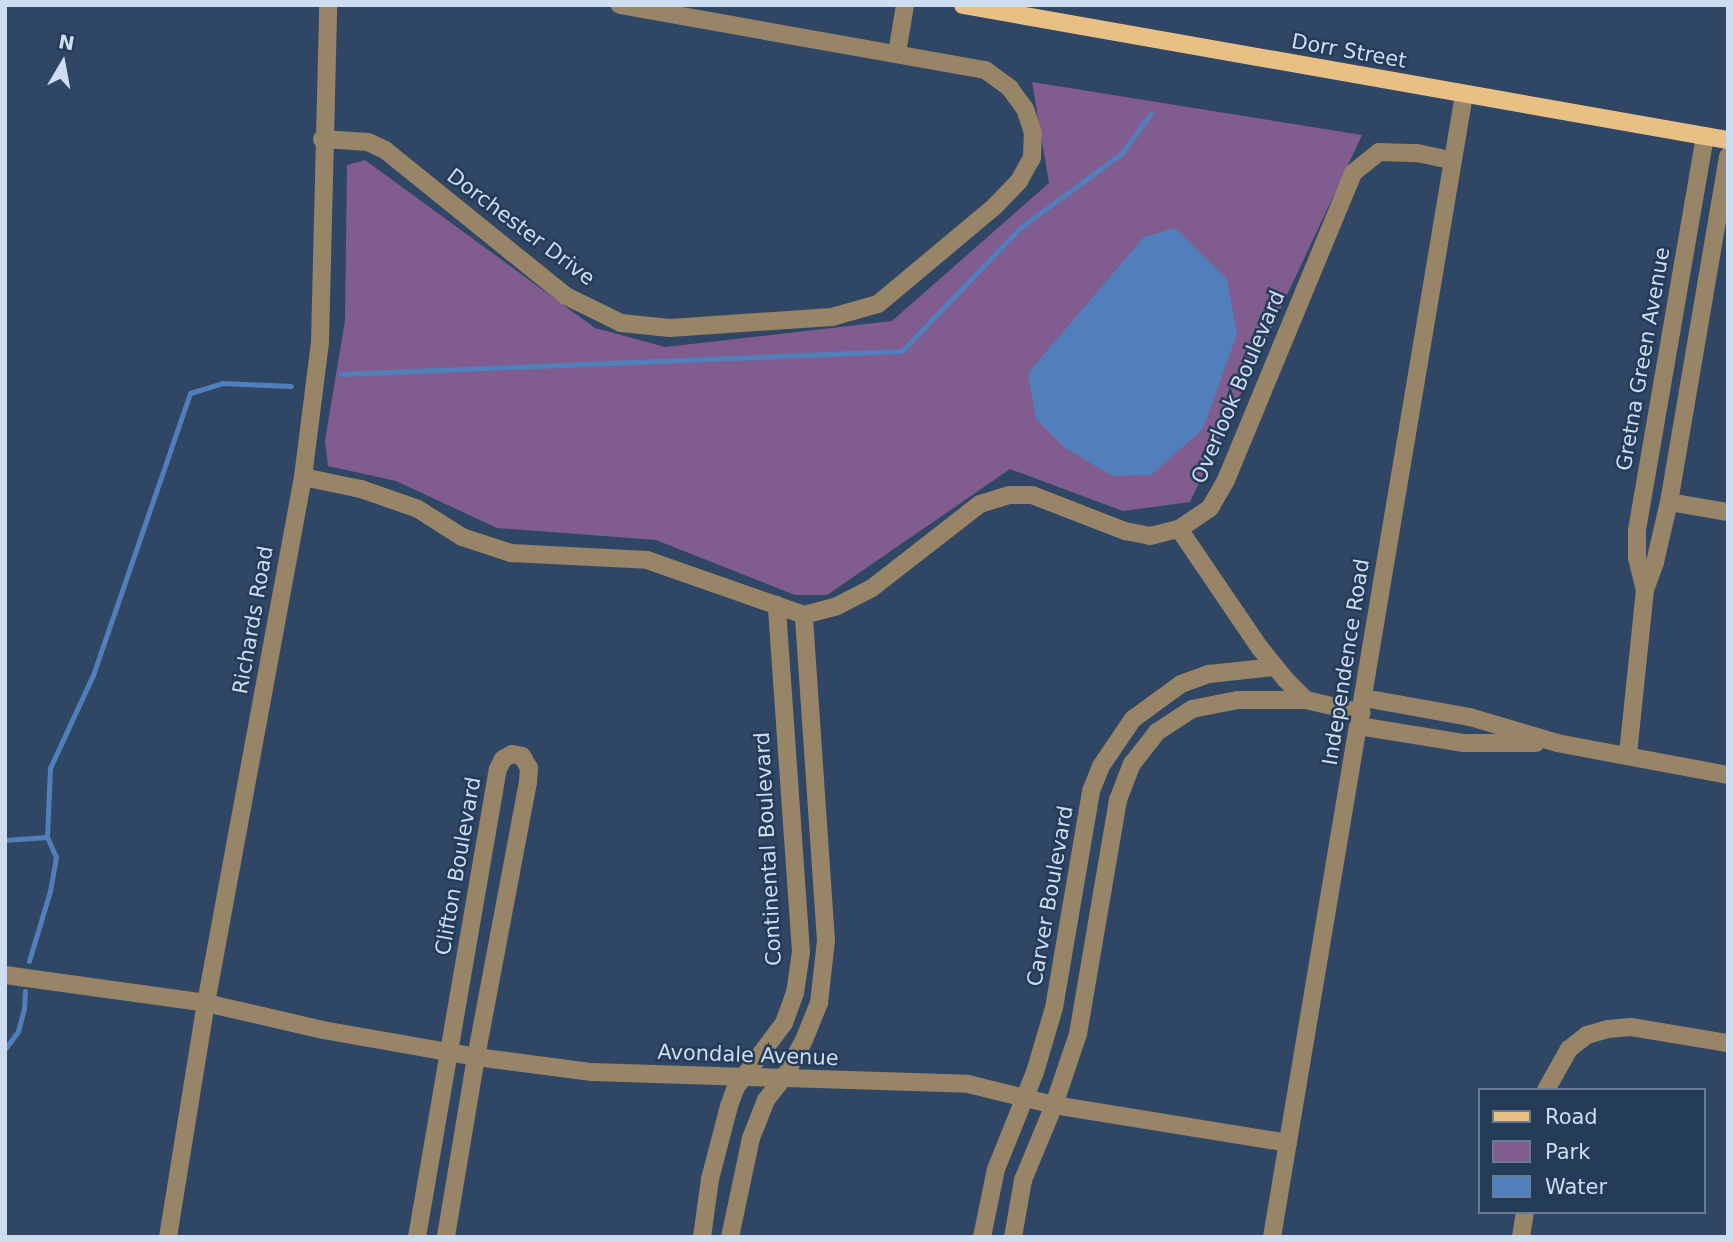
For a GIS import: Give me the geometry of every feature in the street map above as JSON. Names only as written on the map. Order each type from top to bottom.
[{"type":"main road","name":"Dorr Street","points":[[962,5],[1728,140]]},
{"type":"street","name":"Richards Road","points":[[168,1237],[206,1003],[303,477],[320,342],[324,256],[322,139],[328,5]]},
{"type":"street","name":"Dorchester Drive","points":[[322,139],[368,142],[385,150],[566,296],[621,323],[670,328],[832,317],[878,304],[926,268],[995,206],[1019,181],[1032,158],[1033,133],[1025,109],[1010,88],[985,70],[620,5]]},
{"type":"street","points":[[897,53],[905,5]]},
{"type":"street","name":"Independence Road","points":[[1272,1237],[1464,94]]},
{"type":"street","name":"Gretna Green Avenue","points":[[1645,590],[1637,558],[1639,519],[1705,136]]},
{"type":"street","name":"Overlook Boulevard","points":[[804,614],[836,606],[872,587],[980,504],[1010,495],[1032,495],[1125,531],[1150,536],[1180,529],[1210,508],[1226,480],[1353,173],[1379,152],[1417,153],[1451,160]]},
{"type":"street","name":"Gretna Green Avenue","points":[[1628,754],[1645,590],[1670,493],[1728,156]]},
{"type":"street","points":[[303,477],[361,489],[418,509],[462,537],[511,553],[647,560],[804,614],[826,941],[819,1003],[804,1041],[784,1077],[766,1100],[751,1138],[730,1237]]},
{"type":"street","points":[[1645,481],[1670,493],[1728,512]]},
{"type":"street","points":[[1639,519],[1664,524]]},
{"type":"street","points":[[1180,529],[1275,667],[1306,700]]},
{"type":"street","name":"Continental Boulevard","points":[[702,1237],[719,1138],[736,1087],[784,1023],[795,993],[801,952],[777,605]]},
{"type":"street","name":"Carver Boulevard","points":[[982,1237],[996,1169],[1024,1098],[1054,1008],[1091,791],[1112,745],[1133,719],[1181,684],[1209,674],[1275,667]]},
{"type":"street","points":[[1013,1237],[1023,1180],[1054,1105],[1078,1034],[1118,800],[1132,764],[1157,732],[1192,709],[1238,700],[1306,700],[1361,712],[1463,743],[1557,743]]},
{"type":"street","points":[[1361,712],[1470,717],[1557,743],[1628,754],[1728,775]]},
{"type":"street","name":"Clifton Boulevard","points":[[417,1237],[498,769],[503,759],[516,754],[522,756],[529,768],[528,782],[476,1057],[446,1237]]},
{"type":"street","name":"Avondale Avenue","points":[[5,975],[206,1003],[323,1030],[476,1057],[592,1072],[968,1084],[1054,1105],[1288,1143]]},
{"type":"street","points":[[1547,1088],[1569,1049],[1587,1035],[1631,1027],[1728,1043]]},
{"type":"street","points":[[1521,1237],[1525,1214]]},
{"type":"green space","points":[[1032,82],[1362,135],[1190,502],[1123,511],[1010,469],[827,595],[795,595],[656,540],[497,528],[396,481],[328,466],[325,440],[345,320],[347,165],[365,160],[595,328],[665,347],[892,321],[1049,183]]},
{"type":"water","points":[[1175,228],[1227,279],[1237,334],[1203,429],[1151,475],[1112,476],[1064,447],[1036,419],[1028,373],[1144,237]]},
{"type":"waterway","points":[[341,374],[902,351],[1021,227],[1122,153],[1151,113]]},
{"type":"waterway","points":[[5,840],[47,837],[50,768],[93,675],[190,393],[222,383],[291,386]]},
{"type":"waterway","points":[[29,961],[50,891],[56,857],[47,837]]},
{"type":"waterway","points":[[5,1049],[18,1031],[24,1009],[25,991]]}]
